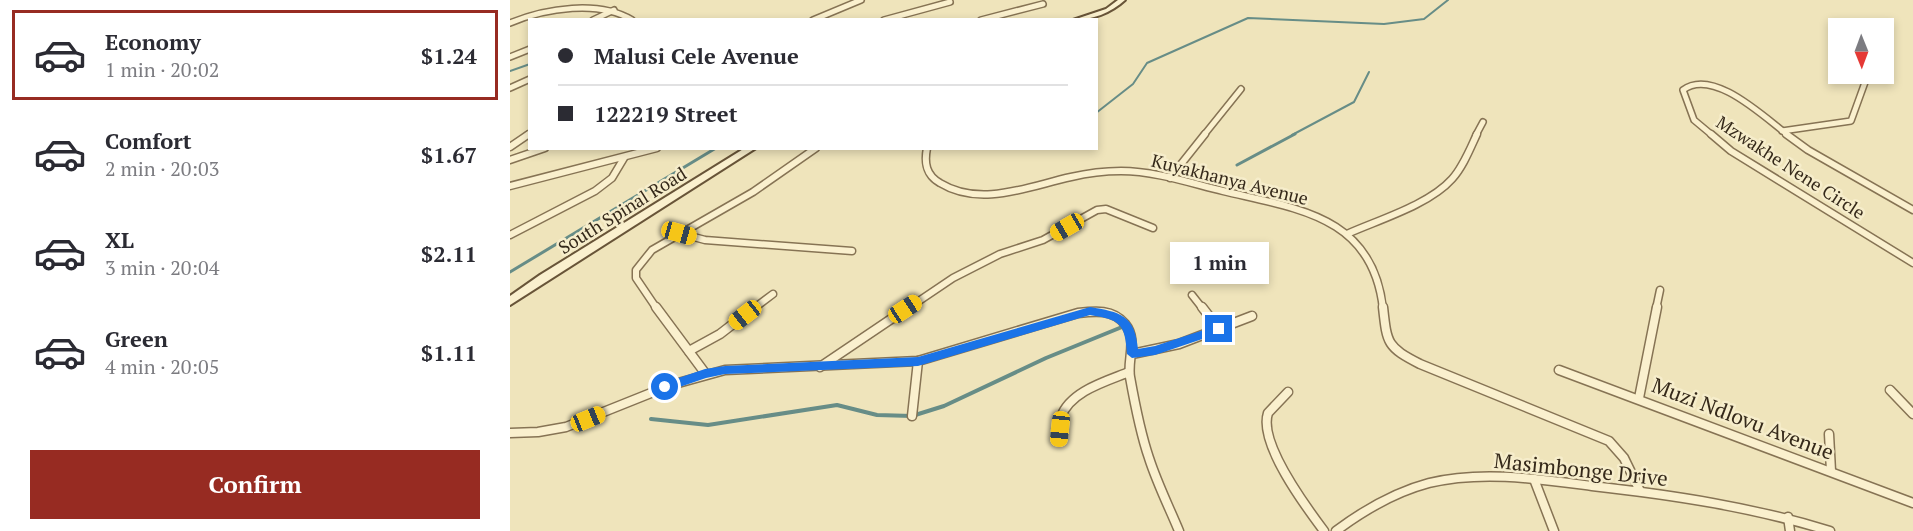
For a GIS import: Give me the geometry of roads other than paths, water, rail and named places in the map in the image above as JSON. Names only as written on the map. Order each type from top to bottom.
[{"type":"street","points":[[818,18],[861,0]]},
{"type":"street","points":[[1086,17],[1106,7],[1110,0]]},
{"type":"street","points":[[1083,18],[1108,10],[1122,0]]},
{"type":"street","points":[[891,18],[950,2]]},
{"type":"street","points":[[510,23],[548,9],[573,4],[614,10],[628,18]]},
{"type":"street","points":[[989,18],[1043,4]]},
{"type":"street","points":[[597,18],[614,10]]},
{"type":"street","points":[[510,57],[528,50]]},
{"type":"street","points":[[510,88],[528,80]]},
{"type":"street","name":"Mzwakhe Nene Circle","points":[[1913,210],[1808,150],[1728,91],[1719,87],[1695,84],[1683,90],[1694,120],[1731,151],[1913,263]]},
{"type":"street","points":[[1782,131],[1851,121],[1864,84]]},
{"type":"street","points":[[1170,178],[1241,89]]},
{"type":"street","points":[[1347,234],[1446,185],[1483,122]]},
{"type":"street","points":[[510,147],[528,134]]},
{"type":"street","points":[[510,160],[539,150]]},
{"type":"street","points":[[510,186],[650,150]]},
{"type":"street","name":"South Spinal Road","points":[[510,301],[749,150]]},
{"type":"street","points":[[705,373],[636,278],[636,270],[646,255],[679,233],[753,192],[813,150]]},
{"type":"street","name":"Kuyakhanya Avenue","points":[[927,150],[925,167],[931,177],[941,185],[965,193],[995,194],[1098,171],[1137,171],[1309,213],[1347,234],[1364,251],[1379,276],[1384,302],[1386,337],[1391,346],[1420,364],[1609,441],[1620,450],[1630,464],[1640,491]]},
{"type":"street","points":[[510,235],[602,187],[612,178],[624,158]]},
{"type":"street","points":[[820,367],[953,278],[1000,254],[1043,240],[1097,210],[1106,209],[1153,228]]},
{"type":"street","points":[[679,233],[705,240],[852,251]]},
{"type":"street","points":[[1639,398],[1660,290]]},
{"type":"street","points":[[688,351],[720,334],[773,294]]},
{"type":"street","points":[[1192,295],[1219,329]]},
{"type":"street","points":[[510,433],[545,433],[567,428],[665,387],[705,373],[725,370],[918,361],[1090,311],[1115,315],[1125,324],[1131,334],[1132,354],[1129,372],[1143,440],[1179,531]]},
{"type":"street","points":[[1132,354],[1155,350],[1252,316]]},
{"type":"street","points":[[912,416],[918,361]]},
{"type":"street","name":"Muzi Ndlovu Avenue","points":[[1559,370],[1639,398],[1913,503]]},
{"type":"street","points":[[1059,441],[1061,417],[1065,409],[1086,392],[1129,372]]},
{"type":"street","points":[[1890,390],[1913,414]]},
{"type":"street","points":[[1288,392],[1272,406],[1266,416],[1267,430],[1304,506],[1324,531]]},
{"type":"street","points":[[1829,434],[1831,471]]},
{"type":"street","name":"Masimbonge Drive","points":[[1336,531],[1378,502],[1428,483],[1480,477],[1534,479],[1640,491],[1741,507],[1788,517],[1830,531]]},
{"type":"street","points":[[1534,479],[1554,531]]},
{"type":"street","points":[[1788,517],[1790,531]]},
{"type":"waterway","points":[[1098,111],[1133,84],[1147,63],[1248,18],[1384,24],[1424,19],[1448,0]]},
{"type":"waterway","points":[[510,71],[528,65]]},
{"type":"waterway","points":[[1292,135],[1354,102],[1369,72]]},
{"type":"waterway","points":[[1237,165],[1295,134]]},
{"type":"waterway","points":[[510,272],[713,150]]},
{"type":"waterway","points":[[651,419],[708,425],[837,405],[877,415],[912,416],[944,406],[1046,358],[1122,327]]}]
